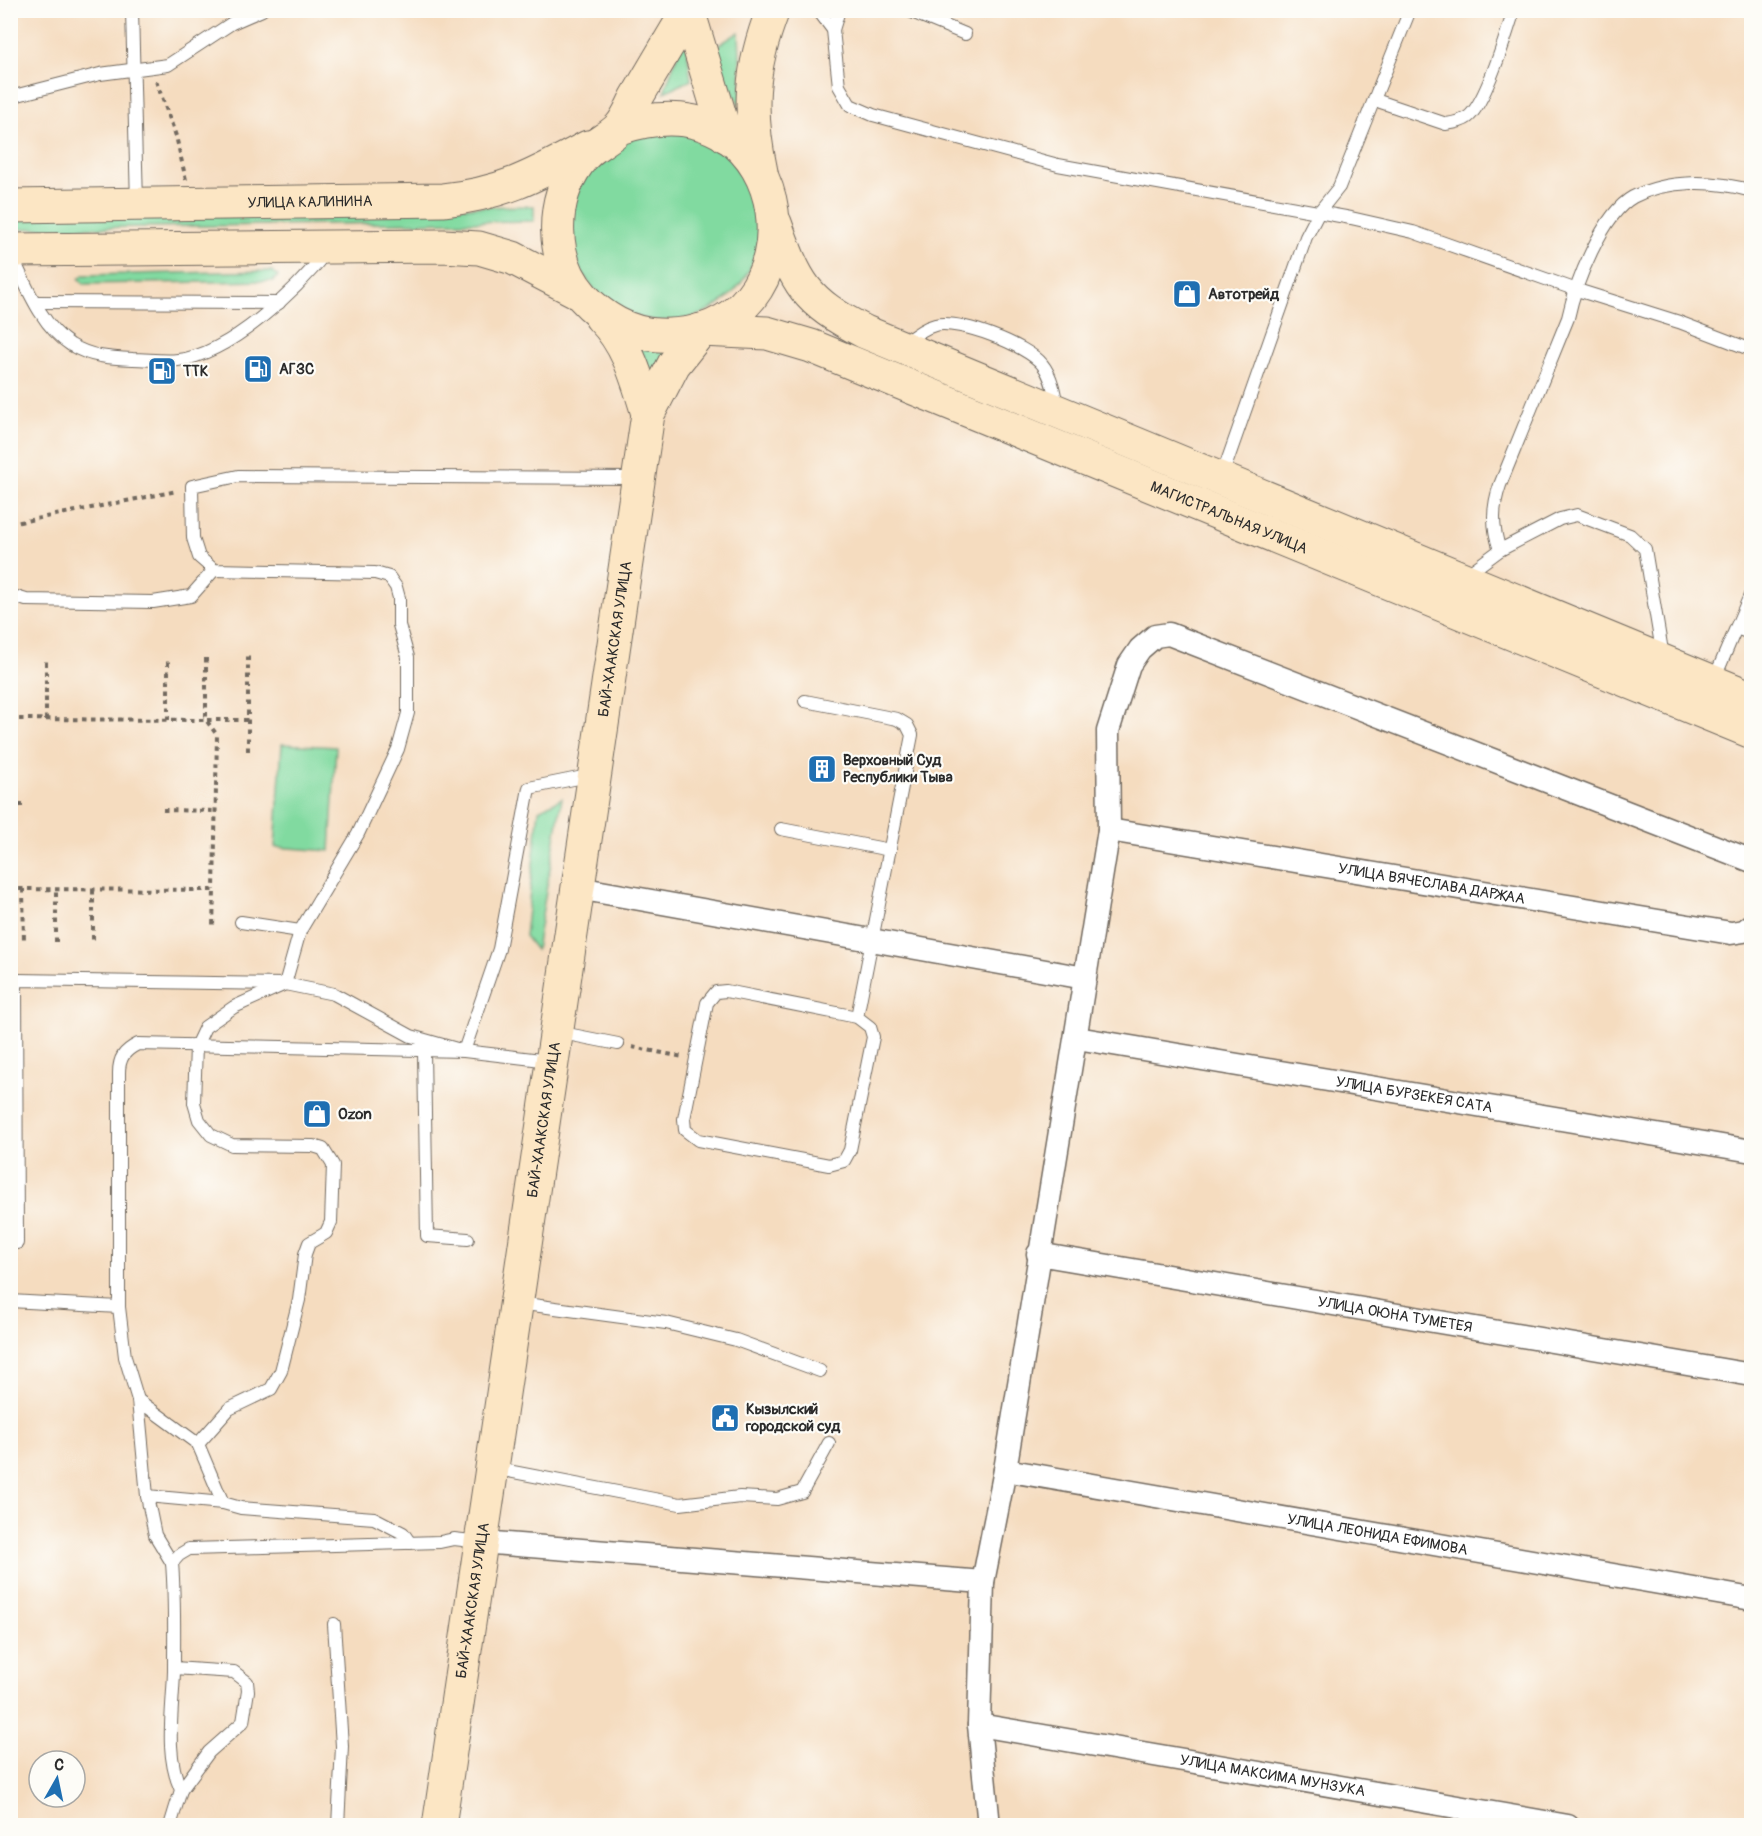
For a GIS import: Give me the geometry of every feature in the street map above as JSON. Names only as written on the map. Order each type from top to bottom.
[{"type":"main road","points":[[761,174],[752,117],[752,97],[760,48],[773,10]]},
{"type":"main road","points":[[585,299],[565,268],[558,241],[557,213],[564,186],[578,162],[608,135],[688,11]]},
{"type":"main road","points":[[10,251],[330,247],[479,248],[513,258],[585,299],[610,321],[644,333],[678,335],[701,330],[733,313],[760,282],[774,243],[775,223],[771,197],[761,174],[746,153],[726,136],[688,11]]},
{"type":"main road","name":"УЛИЦА КАЛИНИНА","points":[[10,206],[443,200],[478,196],[522,183],[608,135],[644,120],[664,117],[704,124],[726,136]]},
{"type":"main road","name":"МАГИСТРАЛЬНАЯ УЛИЦА","points":[[775,223],[796,278],[808,293],[841,320],[900,347],[1752,698]]},
{"type":"main road","name":"БАЙ-ХААКСКАЯ УЛИЦА","points":[[585,299],[614,330],[627,352],[648,414]]},
{"type":"main road","name":"БАЙ-ХААКСКАЯ УЛИЦА","points":[[439,1826],[648,414],[669,372],[701,330]]},
{"type":"main road","name":"МАГИСТРАЛЬНАЯ УЛИЦА","points":[[701,330],[767,333],[812,346],[1752,732]]},
{"type":"street","points":[[989,1826],[980,1725],[983,1582],[1005,1470],[1038,1254],[1077,1038],[1109,830],[1108,731],[1129,665],[1140,649],[1155,636],[1169,634],[1752,861]]},
{"type":"street","name":"УЛИЦА ВЯЧЕСЛАВА ДАРЖАА","points":[[1109,830],[1731,933],[1744,931],[1752,925]]},
{"type":"street","points":[[578,888],[1085,978]]},
{"type":"street","name":"УЛИЦА БУРЗЕКЕЯ САТА","points":[[1077,1038],[1752,1151]]},
{"type":"street","name":"УЛИЦА ОЮНА ТУМЕТЕЯ","points":[[1038,1254],[1752,1375]]},
{"type":"street","name":"УЛИЦА ЛЕОНИДА ЕФИМОВА","points":[[1005,1470],[1752,1599]]},
{"type":"street","points":[[481,1542],[983,1582]]},
{"type":"street","name":"УЛИЦА МАКСИМА МУНЗУКА","points":[[980,1725],[1568,1826]]},
{"type":"lane","points":[[132,10],[137,204]]},
{"type":"lane","points":[[10,97],[100,74],[151,69],[168,64],[232,23],[262,10]]},
{"type":"lane","points":[[818,10],[833,30]]},
{"type":"lane","points":[[838,10],[833,30],[839,86],[850,105],[873,115],[1058,165],[1413,231],[1574,289],[1679,322],[1752,350]]},
{"type":"lane","points":[[907,10],[965,34]]},
{"type":"lane","points":[[1221,480],[1306,237],[1319,212],[1339,187],[1410,10]]},
{"type":"lane","points":[[1375,100],[1446,124],[1468,117],[1478,105],[1506,39],[1514,10]]},
{"type":"lane","points":[[1500,550],[1493,520],[1494,502],[1568,318],[1574,289],[1590,252],[1608,224],[1631,198],[1660,187],[1695,183],[1752,191]]},
{"type":"lane","points":[[10,251],[48,323],[70,344],[100,358],[178,361],[203,353],[279,303],[306,278],[330,247]]},
{"type":"lane","points":[[35,302],[279,303]]},
{"type":"lane","points":[[900,347],[915,334],[934,325],[954,323],[1022,348],[1042,364],[1053,388],[1058,412]]},
{"type":"lane","points":[[198,1444],[228,1409],[263,1394],[277,1380],[299,1300],[305,1254],[309,1243],[326,1233],[331,1222],[333,1165],[323,1149],[313,1146],[232,1145],[211,1135],[199,1120],[194,1103],[196,1046],[206,1027],[234,1007],[285,984],[300,931],[358,834],[398,749],[408,713],[408,657],[399,626],[399,598],[396,586],[389,577],[375,573],[214,570],[199,557],[193,538],[192,486],[238,476],[638,478]]},
{"type":"lane","points":[[1462,579],[1500,550],[1560,519],[1577,515],[1630,535],[1645,549],[1663,662]]},
{"type":"lane","points":[[10,595],[26,600],[153,602],[191,596],[214,570]]},
{"type":"lane","points":[[1713,682],[1752,591]]},
{"type":"lane","points":[[1736,628],[1752,634]]},
{"type":"lane","points":[[805,701],[897,719],[910,729],[912,741],[857,1017]]},
{"type":"lane","points":[[464,1051],[499,949],[529,788],[594,775]]},
{"type":"lane","points":[[781,829],[890,850]]},
{"type":"lane","points":[[241,922],[300,931]]},
{"type":"lane","points":[[10,1243],[17,1243],[13,1004],[16,980],[285,984],[334,994],[411,1036],[464,1051]]},
{"type":"lane","points":[[721,991],[857,1017],[870,1027],[873,1037],[850,1150],[844,1161],[834,1165],[698,1140],[688,1134],[684,1119],[707,1003],[712,995],[721,991]]},
{"type":"lane","points":[[181,1790],[175,1776],[171,1750],[174,1668],[172,1563],[155,1535],[147,1496],[138,1400],[125,1358],[119,1307],[119,1060],[127,1050],[138,1044],[464,1051],[618,1044]]},
{"type":"lane","points":[[424,1051],[427,1236],[468,1239]]},
{"type":"lane","points":[[10,1301],[119,1307]]},
{"type":"lane","points":[[516,1303],[666,1323],[736,1340],[820,1371]]},
{"type":"lane","points":[[138,1400],[198,1444],[223,1503]]},
{"type":"lane","points":[[492,1468],[680,1504],[724,1498],[777,1499],[802,1492],[829,1443]]},
{"type":"lane","points":[[147,1496],[223,1503],[241,1508],[374,1518],[403,1533],[410,1543]]},
{"type":"lane","points":[[172,1563],[179,1555],[189,1550],[410,1543],[454,1539],[481,1542]]},
{"type":"lane","points":[[334,1624],[342,1746],[338,1826]]},
{"type":"lane","points":[[170,1826],[181,1790],[209,1752],[243,1722],[248,1691],[247,1682],[234,1672],[174,1668]]},
{"type":"path","points":[[151,69],[176,136],[186,184]]},
{"type":"path","points":[[10,524],[111,505],[192,486]]},
{"type":"path","points":[[248,656],[248,751]]},
{"type":"path","points":[[168,657],[168,720]]},
{"type":"path","points":[[206,658],[206,720],[217,735],[213,927]]},
{"type":"path","points":[[46,659],[46,720]]},
{"type":"path","points":[[10,719],[248,720]]},
{"type":"path","points":[[10,804],[23,805]]},
{"type":"path","points":[[163,810],[215,811]]},
{"type":"path","points":[[10,889],[214,890]]},
{"type":"path","points":[[23,889],[24,944]]},
{"type":"path","points":[[56,889],[56,942]]},
{"type":"path","points":[[93,890],[93,943]]},
{"type":"path","points":[[618,1044],[696,1059]]},
{"type":"green space","points":[[739,32],[742,110],[711,50]]},
{"type":"green space","points":[[685,33],[691,80],[664,92]]},
{"type":"green space","points":[[656,131],[674,131],[710,142],[725,152],[739,166],[756,198],[760,226],[756,254],[749,271],[739,286],[725,300],[693,317],[674,321],[656,321],[620,310],[605,300],[591,286],[574,254],[570,235],[570,217],[581,181],[591,166],[605,152],[637,135]]},
{"type":"green space","points":[[534,206],[534,221],[11,229],[10,214]]},
{"type":"green space","points":[[272,271],[278,276],[273,281],[84,284],[79,279],[83,275]]},
{"type":"green space","points":[[632,342],[673,347],[647,380]]},
{"type":"green space","points":[[282,744],[336,747],[330,851],[275,847]]},
{"type":"green space","points":[[562,798],[536,950],[525,936],[539,810]]},
{"type":"place","name":"Автотрейд","points":[[1187,294]]},
{"type":"place","name":"АГЗС","points":[[258,369]]},
{"type":"place","name":"ТТК","points":[[162,371]]},
{"type":"place","name":"Верховный Суд Республики Тыва","points":[[822,769]]},
{"type":"place","name":"Ozon","points":[[317,1114]]},
{"type":"place","name":"Кызылский городской суд","points":[[725,1418]]}]
